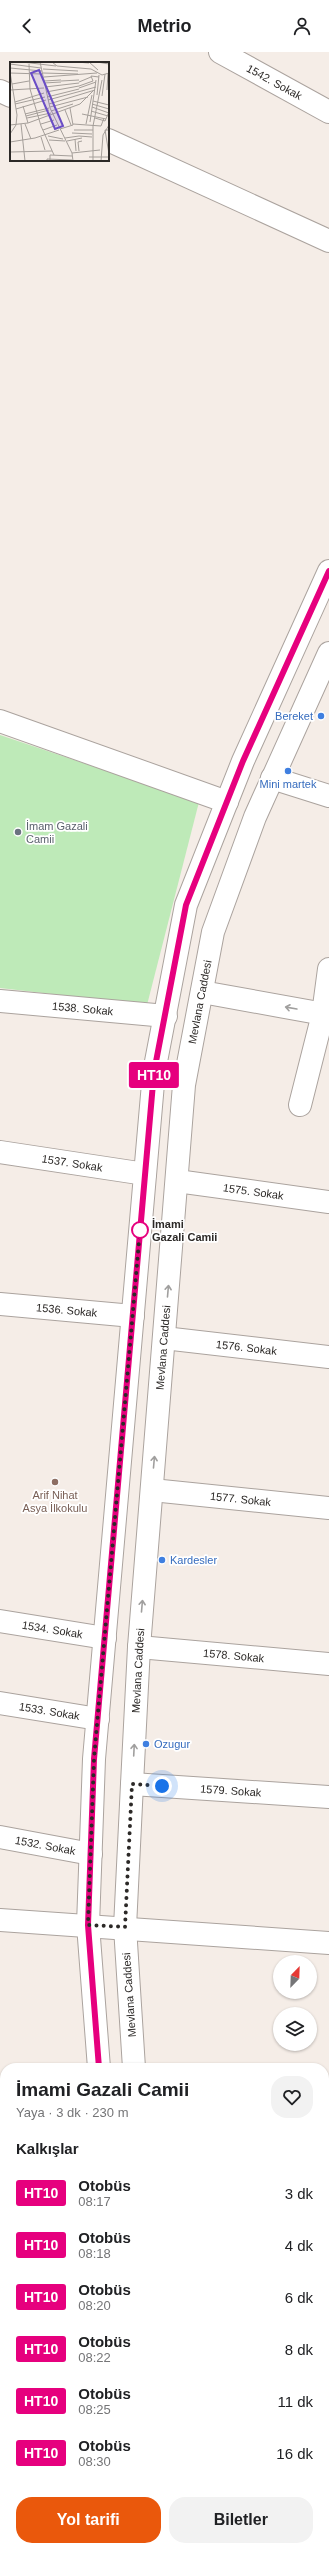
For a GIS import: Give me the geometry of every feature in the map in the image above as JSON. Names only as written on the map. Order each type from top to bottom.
[{"type":"main road","name":"1542. Sokak","points":[[220,52],[329,112]]},
{"type":"main road","points":[[0,91],[10,96]]},
{"type":"main road","points":[[109,140],[329,241]]},
{"type":"main road","points":[[99,2063],[88,1925],[98,1719],[154,1072],[166,1016],[186,905],[243,761],[329,571]]},
{"type":"main road","name":"Mevlana Caddesi","points":[[134,2063],[125,1927],[139,1647],[184,1085],[213,932],[254,817],[329,653]]},
{"type":"main road","points":[[0,721],[227,802]]},
{"type":"main road","points":[[272,778],[329,796]]},
{"type":"main road","points":[[300,1105],[326,1014],[329,969]]},
{"type":"main road","points":[[202,992],[326,1014]]},
{"type":"main road","name":"1538. Sokak","points":[[0,1001],[166,1016]]},
{"type":"main road","name":"1537. Sokak","points":[[0,1152],[145,1174]]},
{"type":"main road","name":"1575. Sokak","points":[[176,1181],[329,1202]]},
{"type":"main road","name":"1536. Sokak","points":[[0,1304],[133,1316]]},
{"type":"main road","name":"1576. Sokak","points":[[164,1338],[329,1357]]},
{"type":"main road","name":"1577. Sokak","points":[[152,1490],[329,1508]]},
{"type":"main road","name":"1534. Sokak","points":[[0,1621],[105,1638]]},
{"type":"main road","name":"1578. Sokak","points":[[139,1647],[329,1664]]},
{"type":"main road","name":"1533. Sokak","points":[[0,1703],[98,1719]]},
{"type":"main road","name":"1579. Sokak","points":[[132,1784],[329,1797]]},
{"type":"main road","name":"1532. Sokak","points":[[0,1837],[91,1854]]},
{"type":"main road","points":[[0,1920],[125,1927],[329,1943]]},
{"type":"green space","points":[[0,735],[199,802],[147,1005],[0,988]]},
{"type":"bus line","name":"HT10","points":[[99,2063],[88,1925],[94,1759],[154,1072],[166,1016],[186,905],[243,761],[329,571]]},
{"type":"place","name":"Bereket","points":[[321,716]]},
{"type":"place","name":"Mini martek","points":[[288,771]]},
{"type":"place","name":"İmam Gazali Camii","points":[[18,832]]},
{"type":"place","name":"İmami Gazali Camii","points":[[140,1230]]},
{"type":"place","name":"Arif Nihat Asya İlkokulu","points":[[55,1482]]},
{"type":"place","name":"Kardesler","points":[[162,1560]]},
{"type":"place","name":"Ozugur","points":[[146,1744]]},
{"type":"route","points":[[140,1230],[94,1759],[88,1925],[125,1927],[132,1784],[162,1786]]}]
